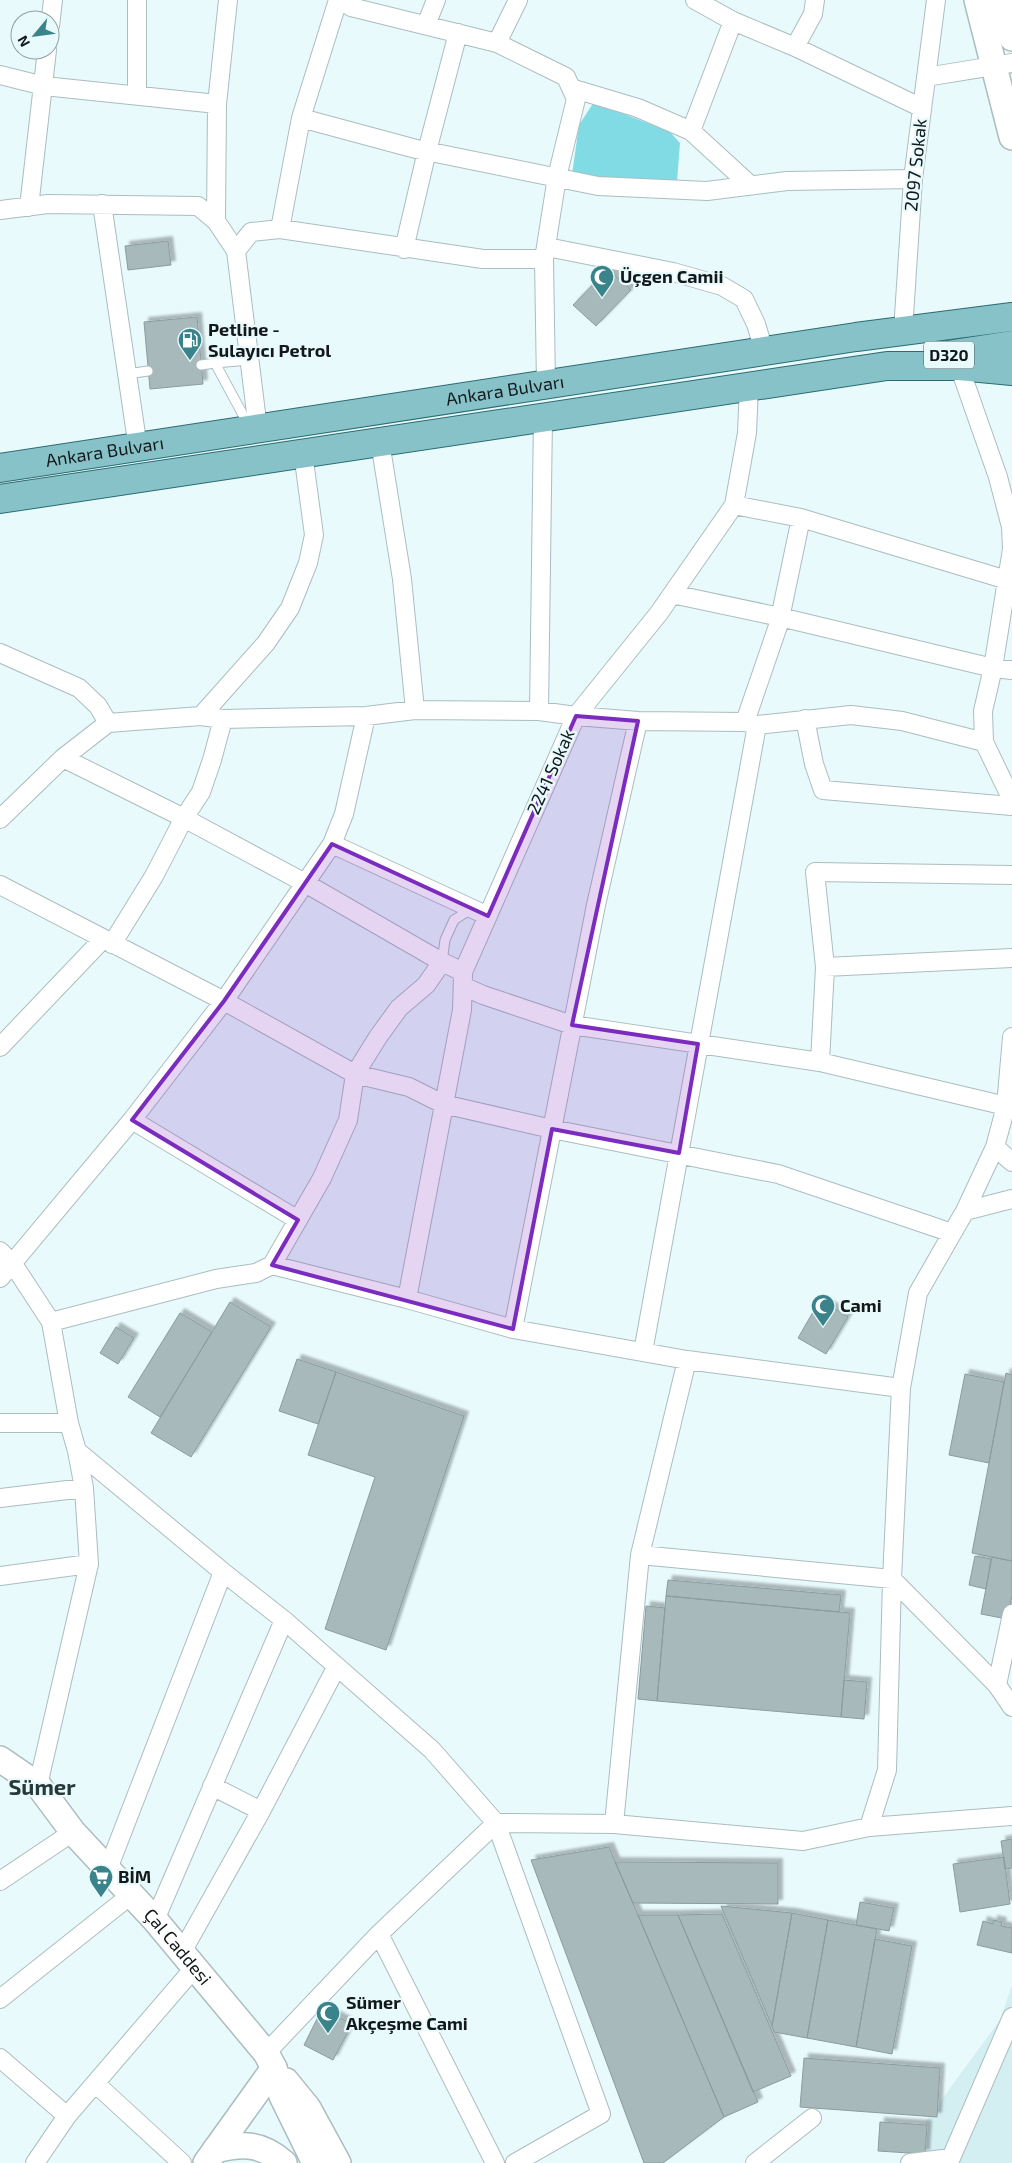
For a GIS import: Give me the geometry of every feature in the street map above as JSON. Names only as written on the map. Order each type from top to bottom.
[{"type":"main road","name":"Ankara Bulvarı","points":[[0,468],[764,351],[1012,317]]},
{"type":"main road","name":"Ankara Bulvarı","points":[[0,499],[887,366],[1012,344]]},
{"type":"main road","name":"Ankara Bulvarı","points":[[887,366],[959,366],[1012,371]]},
{"type":"street","points":[[137,0],[137,96]]},
{"type":"street","points":[[216,221],[217,104],[228,0]]},
{"type":"street","points":[[280,228],[301,118],[338,0]]},
{"type":"street","points":[[343,0],[351,7],[497,43],[566,77],[576,99],[557,177],[546,253],[546,385]]},
{"type":"street","points":[[426,25],[436,0]]},
{"type":"street","points":[[497,43],[518,0]]},
{"type":"street","points":[[696,0],[733,21],[795,47],[922,108]]},
{"type":"street","points":[[795,47],[813,14],[815,0]]},
{"type":"street","name":"2097 Sokak","points":[[903,331],[914,179],[936,0]]},
{"type":"street","points":[[976,0],[1002,65],[1012,137]]},
{"type":"street","points":[[1001,0],[1012,38]]},
{"type":"street","points":[[691,131],[733,21]]},
{"type":"street","points":[[404,249],[458,33]]},
{"type":"street","points":[[29,207],[47,60]]},
{"type":"street","points":[[926,78],[1002,65]]},
{"type":"street","points":[[0,74],[44,86],[217,104]]},
{"type":"street","points":[[571,88],[638,108],[691,131],[750,185]]},
{"type":"street","points":[[301,118],[427,151],[598,186],[708,191],[787,181],[914,179]]},
{"type":"street","points":[[0,210],[48,204],[198,206],[216,221],[236,251],[255,430]]},
{"type":"street","points":[[102,204],[138,448]]},
{"type":"street","points":[[236,251],[251,232],[280,228],[404,249],[483,259],[546,253],[673,272],[722,286],[744,299],[756,324],[764,351]]},
{"type":"street","points":[[959,366],[998,478],[1011,527],[1012,549],[993,668],[982,711],[984,742],[1010,791]]},
{"type":"street","points":[[0,819],[62,758],[108,723],[201,716],[223,719],[366,716],[415,710],[539,711],[576,716],[672,594],[734,505],[747,434],[749,386]]},
{"type":"street","points":[[539,711],[544,417]]},
{"type":"street","points":[[380,442],[402,579],[415,710]]},
{"type":"street","points":[[201,716],[266,643],[290,608],[308,563],[314,535],[302,454]]},
{"type":"street","points":[[734,505],[801,518],[1007,580]]},
{"type":"street","points":[[643,1352],[698,1044],[751,723],[780,617],[801,518]]},
{"type":"street","points":[[672,594],[780,617],[993,668],[1012,670]]},
{"type":"street","points":[[0,653],[80,688],[98,706],[108,723]]},
{"type":"street","name":"2241 Sokak","points":[[463,979],[488,916],[576,716],[638,721],[751,723],[851,715],[894,720],[984,742]]},
{"type":"street","points":[[0,1278],[132,1120],[224,1001],[332,844],[344,814],[366,716]]},
{"type":"street","points":[[0,1047],[108,941],[154,876],[184,818],[201,792],[223,719]]},
{"type":"street","points":[[805,719],[814,764],[823,790],[1012,806]]},
{"type":"street","points":[[513,1329],[596,905],[638,721]]},
{"type":"street","points":[[62,758],[184,818],[305,883],[442,962],[483,995],[572,1025],[820,1062],[1006,1106]]},
{"type":"street","points":[[332,844],[488,916]]},
{"type":"street","points":[[820,1062],[825,967],[815,872],[1012,875]]},
{"type":"street","points":[[0,885],[224,1001],[355,1074],[409,1087],[443,1104],[552,1129],[778,1174],[952,1233]]},
{"type":"street","points":[[825,967],[1012,958]]},
{"type":"street","points":[[51,1322],[216,1279],[256,1272],[272,1265],[322,1178],[348,1120],[355,1074],[399,1008],[426,985],[442,962]]},
{"type":"street","points":[[407,1299],[462,1010],[463,979]]},
{"type":"street","points":[[868,1826],[887,1770],[892,1579],[901,1388],[918,1293],[965,1211],[995,1147],[1006,1106],[1012,1037]]},
{"type":"street","points":[[132,1120],[298,1220]]},
{"type":"street","points":[[995,1147],[1012,1162]]},
{"type":"street","points":[[965,1211],[1012,1199]]},
{"type":"street","points":[[0,1251],[12,1264],[51,1322],[69,1423],[84,1488],[89,1564],[38,1785]]},
{"type":"street","points":[[272,1265],[407,1299],[513,1329],[687,1360],[901,1388]]},
{"type":"street","points":[[614,1824],[640,1555],[687,1360]]},
{"type":"street","points":[[0,1423],[69,1423]]},
{"type":"street","points":[[77,1451],[284,1620],[336,1668],[432,1750],[496,1823],[601,2114],[515,2163]]},
{"type":"street","points":[[0,1498],[84,1488]]},
{"type":"street","points":[[640,1555],[892,1579],[997,1685],[1012,1707]]},
{"type":"street","points":[[0,1576],[89,1564]]},
{"type":"street","points":[[108,1869],[223,1572]]},
{"type":"street","points":[[997,1685],[1012,1614]]},
{"type":"street","points":[[155,1920],[284,1620]]},
{"type":"street","points":[[35,2163],[68,2116],[96,2084],[189,1960],[261,1811],[336,1668]]},
{"type":"street","name":"Çal Caddesi","points":[[0,1759],[38,1785],[73,1832],[155,1920],[270,2060],[282,2096],[315,2163]]},
{"type":"street","points":[[212,1786],[261,1811]]},
{"type":"street","points":[[211,2156],[270,2060],[379,1934],[496,1823],[614,1824],[804,1841],[868,1826],[1012,1816]]},
{"type":"street","points":[[0,1880],[73,1832]]},
{"type":"street","points":[[0,1999],[130,1895]]},
{"type":"street","points":[[379,1934],[495,2163]]},
{"type":"street","points":[[910,2163],[951,2158],[1012,2017]]},
{"type":"street","points":[[0,2058],[68,2116]]},
{"type":"street","points":[[270,2060],[308,2108],[338,2163]]},
{"type":"street","points":[[96,2084],[182,2163]]},
{"type":"street","points":[[755,2163],[812,2118]]},
{"type":"street","points":[[211,2156],[234,2145],[253,2145],[269,2151],[284,2163]]},
{"type":"lane","points":[[201,364],[249,360]]},
{"type":"lane","points":[[216,363],[255,430]]},
{"type":"lane","points":[[127,374],[148,371]]},
{"type":"lane","points":[[442,962],[445,940],[454,920],[471,909]]},
{"type":"highlighted area","points":[[576,716],[638,721],[572,1025],[698,1044],[679,1153],[552,1129],[513,1329],[272,1265],[298,1220],[132,1120],[224,1001],[332,844],[488,916]]},
{"type":"shaded area","points":[[594,102],[670,132],[680,143],[677,181],[616,180],[572,175],[579,125]]},
{"type":"shaded area","points":[[1012,1985],[1012,2163],[919,2163],[926,2121],[1000,2020]]},
{"type":"building","points":[[168,241],[171,265],[128,270],[125,246]]},
{"type":"building","name":"Üçgen Camii","points":[[608,269],[631,290],[596,326],[573,305]]},
{"type":"building","points":[[197,317],[203,384],[150,389],[144,322]]},
{"type":"building","name":"Cami","points":[[820,1300],[848,1317],[826,1354],[798,1338]]},
{"type":"building","points":[[230,1302],[271,1327],[191,1457],[151,1433]]},
{"type":"building","points":[[180,1313],[212,1332],[160,1417],[128,1397]]},
{"type":"building","points":[[116,1327],[134,1338],[118,1364],[100,1353]]},
{"type":"building","points":[[297,1359],[336,1372],[318,1424],[279,1411]]},
{"type":"building","points":[[336,1372],[464,1416],[386,1650],[325,1629],[375,1477],[308,1455]]},
{"type":"building","points":[[1006,1373],[1012,1375],[1012,1561],[972,1553]]},
{"type":"building","points":[[965,1374],[1004,1382],[989,1463],[949,1455]]},
{"type":"building","points":[[975,1556],[991,1559],[986,1589],[969,1585]]},
{"type":"building","points":[[992,1557],[1012,1561],[1012,1595],[1007,1619],[981,1614]]},
{"type":"building","points":[[668,1580],[841,1595],[839,1612],[666,1596]]},
{"type":"building","points":[[666,1596],[850,1613],[841,1717],[657,1701]]},
{"type":"building","points":[[646,1606],[665,1608],[657,1701],[638,1699]]},
{"type":"building","points":[[844,1680],[867,1682],[864,1719],[841,1717]]},
{"type":"building","points":[[1012,1839],[1012,1868],[1005,1869],[1001,1841]]},
{"type":"building","points":[[609,1847],[724,2117],[663,2163],[644,2163],[531,1860]]},
{"type":"building","points":[[1004,1857],[1010,1904],[960,1912],[953,1864]]},
{"type":"building","points":[[615,1862],[778,1863],[778,1904],[633,1903]]},
{"type":"building","points":[[860,1902],[894,1908],[889,1931],[856,1925]]},
{"type":"building","points":[[721,1906],[792,1913],[772,2026]]},
{"type":"building","points":[[792,1913],[828,1920],[807,2038],[774,2032],[772,2026]]},
{"type":"building","points":[[722,1914],[791,2076],[753,2092],[678,1915]]},
{"type":"building","points":[[638,1915],[678,1915],[758,2102],[724,2117]]},
{"type":"building","points":[[828,1920],[877,1929],[856,2047],[807,2038]]},
{"type":"building","points":[[993,1920],[1002,1922],[1001,1926],[1012,1928],[1012,1953],[977,1945],[983,1921],[993,1924]]},
{"type":"building","points":[[875,1939],[912,1946],[892,2054],[856,2047]]},
{"type":"building","name":"Sümer Akçeşme Cami","points":[[322,2009],[352,2024],[333,2060],[304,2045]]},
{"type":"building","points":[[804,2058],[940,2068],[937,2117],[800,2107]]},
{"type":"building","points":[[880,2122],[927,2125],[925,2154],[878,2151]]},
{"type":"place","name":"Üçgen Camii","points":[[602,298]]},
{"type":"place","name":"Petline - Sulayıcı Petrol","points":[[190,361]]},
{"type":"place","name":"Cami","points":[[823,1327]]},
{"type":"place","name":"BİM","points":[[101,1898]]},
{"type":"place","name":"Sümer Akçeşme Cami","points":[[328,2034]]},
{"type":"district","name":"Sümer","points":[[42,1787]]}]
